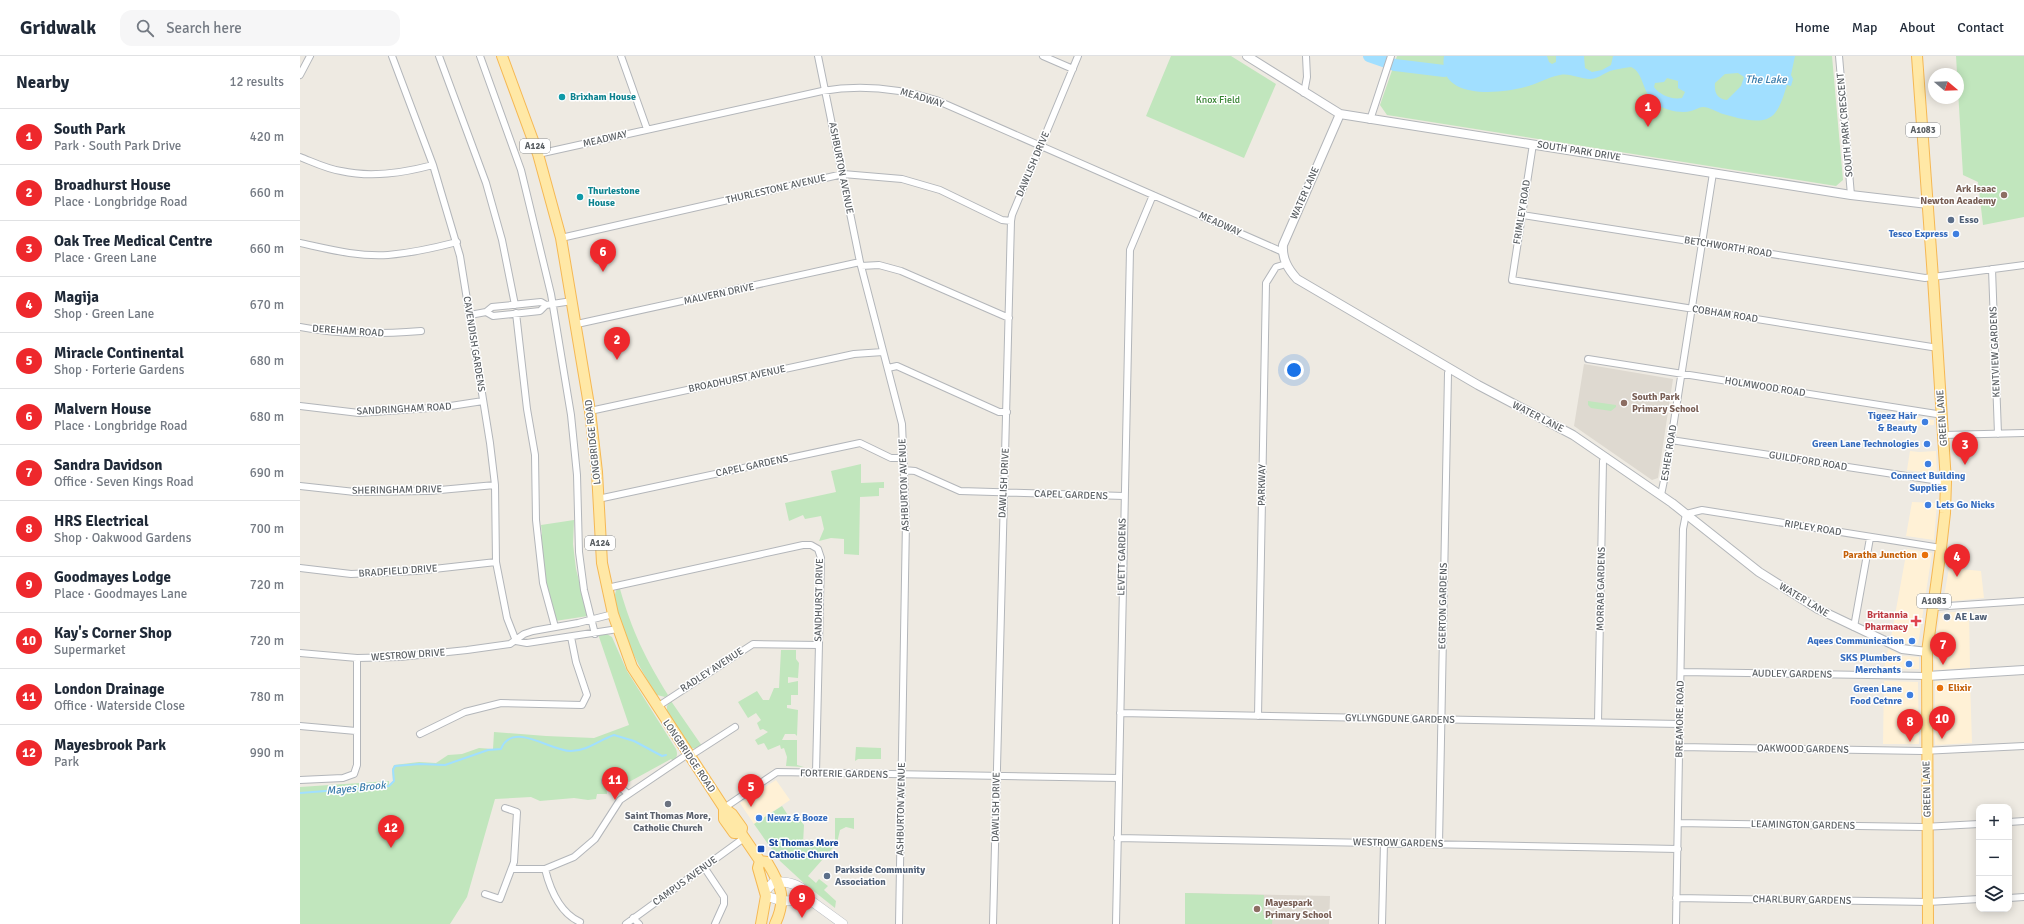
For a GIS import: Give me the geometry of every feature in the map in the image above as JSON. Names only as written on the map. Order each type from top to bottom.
[{"type":"main road","name":"LONGBRIDGE ROAD","points":[[502,56],[538,154],[561,238],[577,324],[595,445],[602,563],[613,614],[632,667],[724,808],[732,814],[742,828],[742,836],[760,861],[767,862],[778,882],[782,901],[781,913],[776,924]]},
{"type":"main road","name":"GREEN LANE","points":[[1917,56],[1943,415],[1946,482],[1945,513],[1927,652],[1928,924]]},
{"type":"main road","name":"LONGBRIDGE ROAD","points":[[760,861],[758,868],[766,893]]},
{"type":"main road","points":[[761,924],[766,893],[771,884],[778,882],[798,886],[809,894],[810,900]]},
{"type":"main road","points":[[766,893],[782,901],[810,900],[843,924]]},
{"type":"street","points":[[300,75],[310,56]]},
{"type":"street","name":"CAVENDISH GARDENS","points":[[392,56],[433,165],[457,242],[470,315],[495,485],[496,562],[507,618],[516,641]]},
{"type":"street","points":[[439,56],[486,183],[502,240],[515,305]]},
{"type":"street","points":[[480,56],[521,170],[549,304],[571,415],[577,475],[579,552],[584,590],[595,634]]},
{"type":"street","points":[[621,56],[648,129]]},
{"type":"street","name":"ASHBURTON AVENUE","points":[[818,56],[861,264],[902,424],[906,521],[899,924]]},
{"type":"street","points":[[1043,56],[1073,69]]},
{"type":"street","name":"DAWLISH DRIVE","points":[[993,924],[1011,221],[1012,215],[1078,56]]},
{"type":"street","name":"SOUTH PARK DRIVE","points":[[1246,56],[1340,114],[1713,174],[1851,195],[1928,204]]},
{"type":"street","points":[[1304,93],[1307,77],[1306,56]]},
{"type":"street","name":"SOUTH PARK CRESCENT","points":[[1839,56],[1851,195]]},
{"type":"street","points":[[1370,120],[1389,61]]},
{"type":"street","name":"MEADWAY","points":[[538,154],[825,91],[850,87],[873,87],[912,93],[936,100],[1283,252]]},
{"type":"street","name":"WATER LANE","points":[[1340,114],[1286,237],[1283,252],[1286,264],[1297,279],[1450,369],[1573,435],[1661,495],[1760,572],[1818,609],[1902,649],[1927,652]]},
{"type":"street","name":"FRIMLEY ROAD","points":[[1512,280],[1533,144]]},
{"type":"street","points":[[300,157],[339,171],[356,174],[404,172],[433,165]]},
{"type":"street","name":"THURLESTONE AVENUE","points":[[561,238],[843,174],[902,179],[940,190],[1002,220],[1011,221]]},
{"type":"street","name":"ESHER ROAD","points":[[1661,495],[1713,174]]},
{"type":"street","name":"LEVETT GARDENS","points":[[1116,924],[1130,250],[1153,195]]},
{"type":"street","name":"BETCHWORTH ROAD","points":[[1522,215],[1925,278],[2024,265]]},
{"type":"street","points":[[300,243],[341,252],[386,255],[426,250],[457,242]]},
{"type":"street","name":"MALVERN DRIVE","points":[[577,324],[861,264],[901,271],[1009,318]]},
{"type":"street","name":"PARKWAY","points":[[1258,716],[1266,283],[1276,267],[1286,264]]},
{"type":"street","name":"KENTVIEW GARDENS","points":[[1992,269],[1998,434]]},
{"type":"street","name":"COBHAM ROAD","points":[[1512,280],[1938,348]]},
{"type":"street","points":[[470,315],[486,312],[492,307],[541,302],[549,304],[572,301]]},
{"type":"street","points":[[486,312],[493,316],[540,310],[549,304]]},
{"type":"street","points":[[516,313],[527,408],[535,455],[536,520],[543,583],[555,627]]},
{"type":"street","name":"DEREHAM ROAD","points":[[300,327],[377,335],[421,331]]},
{"type":"street","name":"BROADHURST AVENUE","points":[[590,411],[854,354],[884,352]]},
{"type":"street","name":"HOLMWOOD ROAD","points":[[1588,359],[1943,415]]},
{"type":"street","points":[[888,368],[897,366],[999,412],[1007,412]]},
{"type":"street","name":"EGERTON GARDENS","points":[[1439,844],[1448,373],[1450,369]]},
{"type":"street","name":"SANDRINGHAM ROAD","points":[[300,406],[359,413],[444,407],[483,401]]},
{"type":"street","points":[[1944,435],[2024,433]]},
{"type":"street","name":"GUILDFORD ROAD","points":[[1671,440],[1946,482]]},
{"type":"street","name":"CAPEL GARDENS","points":[[598,499],[860,443],[891,458],[903,458]]},
{"type":"street","name":"MORRAB GARDENS","points":[[1598,722],[1603,461],[1606,457]]},
{"type":"street","name":"CAPEL GARDENS","points":[[904,470],[915,471],[960,491],[1124,496]]},
{"type":"street","name":"SHERINGHAM DRIVE","points":[[300,486],[355,492],[429,491],[495,485]]},
{"type":"street","name":"RIPLEY ROAD","points":[[1686,514],[1702,510],[1870,538],[1941,548]]},
{"type":"street","name":"BREAMORE ROAD","points":[[1676,924],[1683,529],[1686,514]]},
{"type":"street","points":[[1854,627],[1870,538]]},
{"type":"street","name":"SANDHURST DRIVE","points":[[607,588],[803,545],[818,549],[821,558],[816,773]]},
{"type":"street","name":"BRADFIELD DRIVE","points":[[300,568],[351,574],[416,571],[496,562]]},
{"type":"street","points":[[1933,607],[2024,601]]},
{"type":"street","name":"WESTROW DRIVE","points":[[300,653],[357,658],[400,657],[502,646],[516,641],[524,634],[592,620],[613,614]]},
{"type":"street","name":"WESTROW DRIVE","points":[[516,641],[527,642],[571,637],[618,629]]},
{"type":"street","points":[[420,734],[465,712],[501,703],[582,705],[587,695],[576,662],[571,637]]},
{"type":"street","name":"RADLEY AVENUE","points":[[657,707],[753,644],[819,645]]},
{"type":"street","points":[[300,780],[343,778],[354,774],[357,765],[357,658]]},
{"type":"street","points":[[1927,676],[2024,670]]},
{"type":"street","name":"AUDLEY GARDENS","points":[[1681,672],[1927,676]]},
{"type":"street","name":"GYLLYNGDUNE GARDENS","points":[[1120,713],[1680,724]]},
{"type":"street","points":[[300,726],[356,731]]},
{"type":"street","points":[[512,869],[545,869],[565,862],[581,852],[594,839],[615,806],[627,793],[735,727]]},
{"type":"street","name":"OAKWOOD GARDENS","points":[[1680,747],[1927,751],[2024,746]]},
{"type":"street","name":"FORTERIE GARDENS","points":[[724,808],[775,773],[1119,778]]},
{"type":"street","points":[[605,780],[613,781],[627,793]]},
{"type":"street","points":[[485,894],[500,898],[512,869],[516,840],[517,812],[504,808]]},
{"type":"street","points":[[2012,822],[2024,821]]},
{"type":"street","name":"LEAMINGTON GARDENS","points":[[1678,823],[1928,827],[1976,824]]},
{"type":"street","name":"CAMPUS AVENUE","points":[[626,924],[704,867],[742,836]]},
{"type":"street","name":"WESTROW GARDENS","points":[[1117,838],[1678,849]]},
{"type":"street","points":[[1382,924],[1384,843]]},
{"type":"street","points":[[704,867],[724,897],[724,904],[715,924]]},
{"type":"street","points":[[545,869],[552,893],[571,922],[580,922]]},
{"type":"street","points":[[2012,898],[2024,897]]},
{"type":"street","name":"CHARLBURY GARDENS","points":[[1676,898],[1928,902],[1976,900]]},
{"type":"street","points":[[633,918],[639,924]]},
{"type":"shaded area","name":"South Park Primary School","points":[[1584,364],[1673,379],[1658,478],[1652,480],[1574,426]]},
{"type":"shaded area","points":[[1906,416],[1934,420],[1934,425],[1917,426],[1905,424]]},
{"type":"shaded area","points":[[1910,451],[1936,451],[1937,474],[1907,470]]},
{"type":"shaded area","points":[[1912,502],[1937,503],[1934,540],[1906,536]]},
{"type":"shaded area","points":[[1907,549],[1932,553],[1918,645],[1905,643],[1891,637]]},
{"type":"shaded area","points":[[1949,568],[1981,571],[1984,598],[1943,602]]},
{"type":"shaded area","points":[[1969,611],[1970,668],[1934,670],[1935,645],[1940,613]]},
{"type":"shaded area","points":[[1888,649],[1903,656],[1919,657],[1919,669],[1884,669]]},
{"type":"shaded area","points":[[1970,680],[1972,743],[1935,745],[1935,681]]},
{"type":"shaded area","points":[[1884,681],[1918,682],[1919,744],[1883,744]]},
{"type":"shaded area","points":[[776,780],[790,800],[754,824],[740,803]]},
{"type":"shaded area","name":"Mayespark Primary School","points":[[1185,893],[1330,896],[1329,924],[1185,924]]},
{"type":"green space","name":"Knox Field","points":[[1171,56],[1231,56],[1276,84],[1244,158],[1146,116]]},
{"type":"green space","points":[[1397,56],[1832,56],[1843,180],[1836,186],[1387,115],[1380,105]]},
{"type":"green space","points":[[1956,56],[2024,56],[2024,217],[1983,225],[1978,182],[1963,175],[1959,104],[1964,104],[1964,68],[1957,68]]},
{"type":"green space","points":[[1588,401],[1616,405],[1616,407],[1611,411],[1591,408],[1588,405]]},
{"type":"green space","points":[[861,464],[861,483],[884,482],[884,488],[879,488],[879,496],[860,497],[859,555],[844,554],[844,539],[831,538],[819,541],[824,529],[821,516],[805,519],[803,515],[789,521],[785,503],[836,492],[831,471]]},
{"type":"green space","points":[[574,520],[573,544],[576,569],[588,616],[555,621],[544,579],[540,537],[542,534],[541,525]]},
{"type":"green space","points":[[617,589],[620,589],[629,618],[652,669],[668,695],[665,697],[657,695],[651,687],[628,642],[616,610],[615,598]]},
{"type":"green space","points":[[605,633],[612,637],[627,671],[676,749],[677,756],[673,761],[671,759],[629,782],[615,776],[605,775],[607,794],[597,794],[596,799],[588,800],[574,798],[540,801],[531,797],[495,799],[467,897],[450,924],[300,924],[300,787],[389,781],[389,785],[393,781],[392,769],[394,765],[419,762],[436,763],[448,755],[462,754],[479,748],[493,749],[494,732],[594,738],[629,725],[598,634]]},
{"type":"green space","points":[[781,650],[796,650],[796,659],[799,663],[798,678],[788,677],[788,683],[798,681],[798,695],[791,695],[791,705],[787,705],[787,708],[798,710],[797,736],[795,734],[785,734],[782,740],[797,740],[797,765],[804,767],[786,766],[787,757],[784,748],[781,749],[780,745],[768,750],[764,743],[758,745],[755,740],[768,732],[763,729],[760,730],[757,723],[761,720],[756,713],[748,718],[738,702],[757,691],[763,700],[769,700],[774,688],[779,688]]},
{"type":"green space","points":[[671,701],[702,746],[696,749],[691,748],[667,712],[667,706]]},
{"type":"green space","points":[[856,747],[881,748],[881,759],[858,759],[855,761]]},
{"type":"green space","points":[[782,806],[789,817],[795,814],[804,825],[803,844],[832,845],[835,842],[835,818],[854,818],[854,829],[846,827],[840,830],[837,843],[808,876],[816,883],[819,879],[828,886],[824,890],[836,901],[835,908],[806,885],[780,861],[754,824]]},
{"type":"green space","points":[[1185,893],[1264,895],[1263,915],[1273,915],[1272,924],[1185,924]]},
{"type":"water","name":"The Lake","points":[[1444,56],[1547,56],[1549,62],[1552,64],[1556,62],[1556,56],[1584,56],[1585,68],[1592,72],[1602,70],[1611,65],[1613,56],[1795,56],[1791,75],[1793,79],[1791,86],[1787,85],[1779,107],[1775,113],[1764,120],[1758,121],[1736,118],[1705,107],[1687,112],[1673,111],[1664,108],[1651,100],[1638,73],[1631,67],[1610,71],[1593,79],[1560,75],[1525,87],[1486,92],[1472,91],[1459,87],[1450,80],[1444,70]],"holes":[[[1738,73],[1744,77],[1741,86],[1727,100],[1719,97],[1715,89],[1715,83],[1725,74]],[[1667,78],[1678,81],[1678,88],[1685,92],[1682,98],[1666,96],[1654,87],[1655,83],[1664,82]]]},
{"type":"waterway","points":[[1369,56],[1395,65],[1444,71]]},
{"type":"waterway","name":"Mayes Brook","points":[[300,793],[389,786],[394,781],[393,770],[395,766],[420,764],[445,765],[488,750],[501,749],[506,741],[514,737],[523,737],[563,750],[577,751],[614,735],[634,741],[662,756],[666,755]]},
{"type":"place","name":"Brixham House","points":[[562,97]]},
{"type":"place","name":"South Park","points":[[1648,127]]},
{"type":"place","name":"Ark Isaac Newton Academy","points":[[2004,195]]},
{"type":"place","name":"Thurlestone House","points":[[580,197]]},
{"type":"place","name":"Esso","points":[[1951,220]]},
{"type":"place","name":"Tesco Express","points":[[1956,234]]},
{"type":"place","name":"Malvern House","points":[[603,272]]},
{"type":"place","name":"Broadhurst House","points":[[617,360]]},
{"type":"place","name":"South Park Primary School","points":[[1624,403]]},
{"type":"place","name":"Tigeez Hair & Beauty","points":[[1925,422]]},
{"type":"place","name":"Green Lane Technologies","points":[[1927,444]]},
{"type":"place","name":"Connect Building Supplies","points":[[1928,464]]},
{"type":"place","name":"Oak Tree Medical Centre","points":[[1965,465]]},
{"type":"place","name":"Lets Go Nicks","points":[[1928,505]]},
{"type":"place","name":"Paratha Junction","points":[[1925,555]]},
{"type":"place","name":"Magija","points":[[1957,577]]},
{"type":"place","name":"AE Law","points":[[1947,617]]},
{"type":"place","name":"Britannia Pharmacy","points":[[1916,621]]},
{"type":"place","name":"Aqees Communication","points":[[1912,641]]},
{"type":"place","name":"SKS Plumbers Merchants","points":[[1909,664]]},
{"type":"place","name":"Sandra Davidson","points":[[1943,665]]},
{"type":"place","name":"Elixir","points":[[1940,688]]},
{"type":"place","name":"Green Lane Food Cetnre","points":[[1910,695]]},
{"type":"place","name":"Kay's Corner Shop","points":[[1942,739]]},
{"type":"place","name":"HRS Electrical","points":[[1910,742]]},
{"type":"place","name":"London Drainage","points":[[615,800]]},
{"type":"place","name":"Saint Thomas More, Catholic Church","points":[[668,804]]},
{"type":"place","name":"Miracle Continental","points":[[751,807]]},
{"type":"place","name":"Newz & Booze","points":[[759,818]]},
{"type":"place","name":"Mayesbrook Park","points":[[391,848]]},
{"type":"place","name":"St Thomas More Catholic Church","points":[[761,849]]},
{"type":"place","name":"Parkside Community Association","points":[[827,876]]},
{"type":"place","name":"Mayespark Primary School","points":[[1257,909]]},
{"type":"place","name":"Goodmayes Lodge","points":[[802,918]]}]
